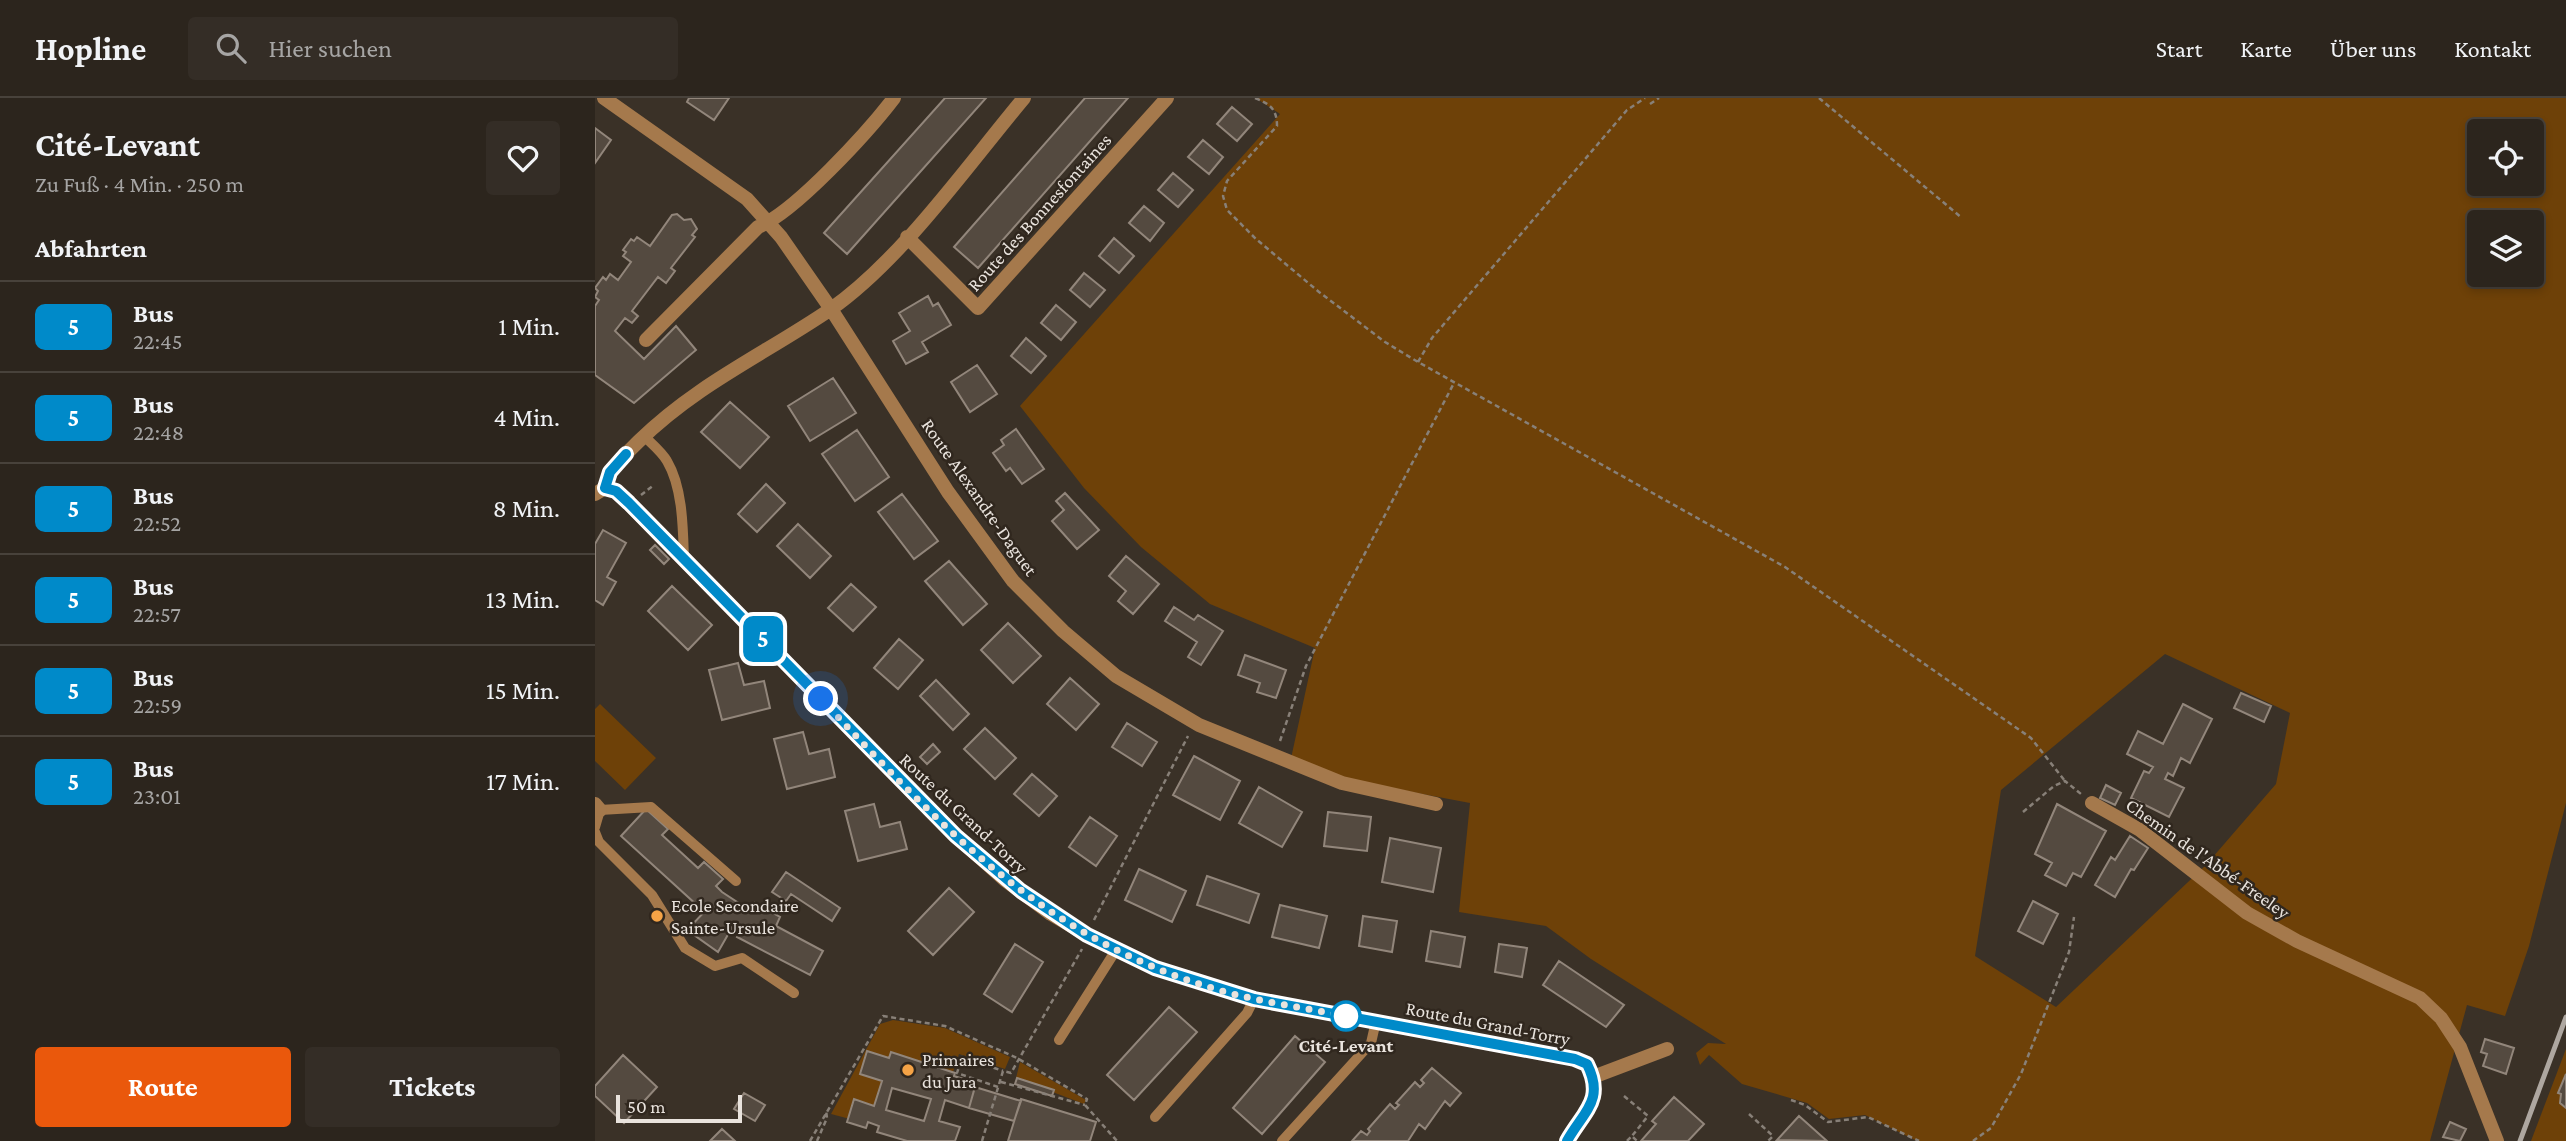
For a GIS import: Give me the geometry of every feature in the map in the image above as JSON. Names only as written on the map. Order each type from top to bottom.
[{"type":"street","points":[[604,98],[747,199],[769,222],[831,309]]},
{"type":"street","points":[[646,340],[758,227],[779,217],[875,123],[894,98]]},
{"type":"street","points":[[600,491],[610,472],[644,436],[715,379],[831,309],[877,272],[1024,98]]},
{"type":"street","name":"Route des Bonnesfontaines","points":[[907,237],[978,308],[1167,98]]},
{"type":"street","name":"Route Alexandre-Daguet","points":[[831,309],[948,492],[1013,581],[1063,631],[1116,676],[1199,725],[1274,757],[1342,783],[1436,804]]},
{"type":"street","name":"Route du Grand-Torry","points":[[600,491],[616,491],[956,836],[1024,894],[1087,935],[1155,968],[1254,999],[1575,1059],[1587,1064],[1593,1077]]},
{"type":"street","name":"Chemin de l'Abbé-Freeley","points":[[2092,803],[2140,830],[2247,913],[2297,941],[2420,998],[2441,1018],[2460,1047],[2497,1141]]},
{"type":"street","points":[[1567,1141],[1592,1103],[1596,1090],[1593,1077],[1667,1049]]},
{"type":"lane","points":[[644,436],[667,460],[675,482],[683,529],[684,560]]},
{"type":"lane","points":[[736,881],[651,807],[598,807],[595,830],[599,842],[652,895],[685,948],[715,965],[741,958],[794,993]]},
{"type":"lane","points":[[1059,1040],[1116,950]]},
{"type":"lane","points":[[1155,1117],[1247,1013],[1254,999]]},
{"type":"lane","points":[[1282,1141],[1371,1043],[1376,1021]]},
{"type":"path","points":[[1255,98],[1268,103],[1277,113],[1277,125],[1227,181],[1223,197],[1227,210],[1255,239],[1385,342],[1785,567],[2031,738],[2065,781],[2092,803]]},
{"type":"path","points":[[1418,362],[1432,338],[1627,110],[1645,98]]},
{"type":"path","points":[[1650,104],[1659,98]]},
{"type":"path","points":[[1819,98],[1962,218]]},
{"type":"path","points":[[1274,757],[1306,666],[1454,383]]},
{"type":"path","points":[[638,495],[643,496],[654,485]]},
{"type":"path","points":[[998,1087],[957,1073],[962,1058],[1011,1073],[1017,1058],[1082,950],[1087,935],[1189,733]]},
{"type":"path","points":[[2023,813],[2054,786],[2065,781]]},
{"type":"path","points":[[1973,1141],[1991,1128],[2021,1074],[2069,951],[2074,917]]},
{"type":"path","points":[[810,1141],[883,1016],[945,1026],[1017,1058],[1087,1099],[1085,1105]]},
{"type":"path","points":[[982,1141],[1003,1070]]},
{"type":"path","points":[[1000,1082],[1085,1105],[1117,1141]]},
{"type":"path","points":[[1624,1096],[1648,1116],[1627,1141]]},
{"type":"path","points":[[1791,1100],[1805,1105],[1828,1122],[1868,1117],[1919,1141]]},
{"type":"path","points":[[817,1141],[827,1118],[826,1110]]},
{"type":"path","points":[[1749,1114],[1773,1136],[1768,1141]]},
{"type":"path","points":[[1632,1136],[1637,1141]]},
{"type":"shaded area","points":[[1256,98],[2566,98],[2566,803],[2529,946],[2505,1016],[2467,1005],[2430,1141],[1917,1141],[1865,1115],[1829,1119],[1807,1103],[1742,1084],[1709,1055],[1700,1065],[1696,1053],[1708,1043],[1726,1044],[1591,959],[1546,926],[1459,912],[1470,803],[1317,774],[1290,763],[1315,648],[1210,604],[1141,547],[1084,488],[1020,406],[1280,114]],"holes":[[[2165,654],[2290,713],[2276,784],[2206,865],[2056,1007],[1975,956],[2001,790]]]},
{"type":"shaded area","points":[[600,704],[656,758],[625,790],[595,761],[595,709]]},
{"type":"shaded area","points":[[893,1020],[945,1028],[1010,1057],[1005,1069],[959,1054],[952,1075],[893,1058],[874,1118],[850,1119],[831,1114],[880,1024]]},
{"type":"shaded area","points":[[2566,1049],[2566,1141],[2531,1141]]},
{"type":"shaded area","points":[[1020,1062],[1086,1100],[1084,1104],[1016,1078]]},
{"type":"building","points":[[689,98],[729,98],[714,120],[687,102]]},
{"type":"building","points":[[945,98],[986,98],[847,254],[824,233]]},
{"type":"building","points":[[1085,98],[1128,98],[978,268],[954,247]]},
{"type":"building","points":[[1232,107],[1252,124],[1237,141],[1217,124]]},
{"type":"building","points":[[595,128],[611,140],[595,163]]},
{"type":"building","points":[[1203,140],[1223,157],[1209,174],[1188,157]]},
{"type":"building","points":[[1173,173],[1193,190],[1178,207],[1158,190]]},
{"type":"building","points":[[1144,206],[1164,223],[1150,241],[1129,223]]},
{"type":"building","points":[[677,214],[684,220],[691,219],[697,229],[692,235],[695,237],[671,268],[675,271],[666,283],[658,277],[632,311],[638,316],[632,323],[625,318],[615,331],[644,359],[676,326],[696,350],[634,403],[595,375],[595,306],[599,300],[595,297],[598,291],[595,288],[603,277],[606,280],[610,274],[618,280],[631,262],[623,256],[626,252],[623,250],[631,239],[634,241],[637,237],[650,246],[672,215]]},
{"type":"building","points":[[1114,238],[1134,256],[1119,273],[1099,256]]},
{"type":"building","points":[[1084,273],[1105,290],[1090,307],[1070,290]]},
{"type":"building","points":[[928,296],[933,306],[938,303],[951,325],[922,342],[928,352],[906,364],[893,341],[910,331],[899,313]]},
{"type":"building","points":[[1056,305],[1076,322],[1061,340],[1041,323]]},
{"type":"building","points":[[1026,338],[1046,356],[1031,373],[1011,356]]},
{"type":"building","points":[[977,365],[997,394],[970,412],[951,382]]},
{"type":"building","points":[[833,378],[856,413],[810,441],[788,406]]},
{"type":"building","points":[[730,402],[769,437],[740,468],[701,432]]},
{"type":"building","points":[[1016,429],[1044,469],[1022,484],[1010,468],[1006,471],[993,453],[1004,445],[1001,440]]},
{"type":"building","points":[[857,430],[889,477],[855,501],[822,454]]},
{"type":"building","points":[[766,484],[785,503],[757,532],[738,514]]},
{"type":"building","points":[[1065,493],[1099,530],[1077,549],[1052,521],[1064,510],[1056,501]]},
{"type":"building","points":[[902,494],[938,541],[914,559],[878,512]]},
{"type":"building","points":[[798,524],[831,556],[810,578],[777,546]]},
{"type":"building","points":[[603,530],[626,543],[607,577],[616,582],[603,605],[595,600],[595,544]]},
{"type":"building","points":[[655,545],[669,559],[664,564],[650,550]]},
{"type":"building","points":[[1126,556],[1159,584],[1133,614],[1118,601],[1126,591],[1109,576]]},
{"type":"building","points":[[949,561],[987,604],[963,625],[925,581]]},
{"type":"building","points":[[851,584],[876,607],[853,631],[828,608]]},
{"type":"building","points":[[672,586],[712,625],[688,650],[648,611]]},
{"type":"building","points":[[1174,607],[1194,620],[1198,615],[1223,631],[1201,665],[1188,657],[1197,642],[1165,621]]},
{"type":"building","points":[[1008,623],[1041,656],[1013,683],[981,650]]},
{"type":"building","points":[[899,639],[923,660],[898,689],[874,668]]},
{"type":"building","points":[[1245,655],[1286,670],[1276,698],[1257,692],[1260,683],[1238,675]]},
{"type":"building","points":[[738,663],[744,685],[764,681],[770,708],[722,720],[709,670]]},
{"type":"building","points":[[1070,678],[1099,704],[1076,730],[1047,704]]},
{"type":"building","points":[[936,680],[969,714],[953,730],[920,696]]},
{"type":"building","points":[[2241,693],[2271,706],[2264,722],[2234,708]]},
{"type":"building","points":[[2183,704],[2212,719],[2190,763],[2181,758],[2173,776],[2168,773],[2165,779],[2184,788],[2169,817],[2131,798],[2144,771],[2149,773],[2153,767],[2127,754],[2138,731],[2163,744]]},
{"type":"building","points":[[1127,723],[1157,742],[1142,766],[1112,747]]},
{"type":"building","points":[[985,728],[1016,758],[995,779],[964,749]]},
{"type":"building","points":[[803,732],[809,754],[829,749],[835,777],[787,789],[774,739]]},
{"type":"building","points":[[933,744],[940,752],[927,764],[920,757]]},
{"type":"building","points":[[1194,756],[1240,781],[1220,820],[1173,795]]},
{"type":"building","points":[[1032,774],[1057,796],[1039,816],[1014,794]]},
{"type":"building","points":[[2106,785],[2121,793],[2115,805],[2100,798]]},
{"type":"building","points":[[1259,787],[1302,812],[1282,847],[1239,823]]},
{"type":"building","points":[[874,804],[880,827],[900,822],[907,849],[858,861],[845,811]]},
{"type":"building","points":[[2057,804],[2106,831],[2081,877],[2073,873],[2066,886],[2045,875],[2052,863],[2035,854]]},
{"type":"building","points":[[646,809],[668,829],[662,835],[698,868],[704,862],[723,879],[716,886],[722,892],[751,911],[755,903],[780,917],[776,926],[823,951],[810,975],[737,937],[742,928],[734,924],[718,952],[687,930],[708,908],[702,902],[698,906],[621,836]]},
{"type":"building","points":[[1328,812],[1371,817],[1367,851],[1324,846]]},
{"type":"building","points":[[1090,817],[1117,836],[1096,866],[1069,847]]},
{"type":"building","points":[[2130,836],[2148,848],[2134,870],[2131,869],[2115,897],[2095,885],[2111,857],[2115,860]]},
{"type":"building","points":[[1390,838],[1441,848],[1433,892],[1382,882]]},
{"type":"building","points":[[1139,869],[1186,891],[1172,922],[1125,900]]},
{"type":"building","points":[[786,872],[840,908],[832,921],[791,894],[786,901],[772,892]]},
{"type":"building","points":[[1207,876],[1259,894],[1249,923],[1197,905]]},
{"type":"building","points":[[949,888],[974,912],[933,955],[908,931]]},
{"type":"building","points":[[2033,901],[2058,914],[2043,944],[2018,931]]},
{"type":"building","points":[[1280,905],[1327,916],[1319,948],[1272,937]]},
{"type":"building","points":[[1363,916],[1397,921],[1392,952],[1359,946]]},
{"type":"building","points":[[1431,931],[1465,937],[1460,967],[1426,961]]},
{"type":"building","points":[[1015,944],[1043,962],[1012,1012],[984,994]]},
{"type":"building","points":[[1499,944],[1527,948],[1522,977],[1495,972]]},
{"type":"building","points":[[1559,961],[1624,1005],[1606,1027],[1543,985]]},
{"type":"building","points":[[1169,1007],[1197,1032],[1134,1100],[1107,1075]]},
{"type":"building","points":[[1295,1036],[1325,1062],[1262,1134],[1233,1108]]},
{"type":"building","points":[[2485,1039],[2514,1048],[2506,1074],[2483,1066],[2487,1054],[2481,1052]]},
{"type":"building","points":[[867,1051],[889,1058],[891,1052],[955,1073],[954,1076],[976,1083],[969,1108],[945,1100],[939,1121],[960,1127],[955,1141],[907,1141],[877,1132],[879,1126],[868,1122],[866,1128],[847,1122],[854,1099],[874,1106],[882,1081],[860,1074]],"holes":[[[892,1088],[931,1099],[924,1121],[886,1110]]]},
{"type":"building","points":[[623,1055],[657,1087],[624,1123],[595,1096],[595,1086]]},
{"type":"building","points":[[1432,1068],[1461,1093],[1450,1106],[1445,1101],[1425,1129],[1419,1124],[1408,1141],[1352,1141],[1361,1131],[1367,1135],[1370,1131],[1368,1129],[1390,1104],[1395,1109],[1399,1105],[1396,1103],[1415,1082],[1420,1087],[1424,1083],[1421,1080]]},
{"type":"building","points":[[2566,1074],[2566,1108],[2560,1103],[2561,1094],[2558,1093]]},
{"type":"building","points":[[1017,1078],[1054,1090],[1052,1096],[1015,1084]]},
{"type":"building","points":[[975,1087],[1021,1101],[1014,1121],[969,1108]]},
{"type":"building","points":[[744,1093],[765,1105],[755,1121],[734,1109]]},
{"type":"building","points":[[1674,1097],[1704,1124],[1688,1141],[1641,1141],[1656,1124],[1652,1121]]},
{"type":"building","points":[[1021,1099],[1096,1122],[1090,1141],[1008,1141]]},
{"type":"building","points":[[1799,1116],[1827,1141],[1777,1140]]},
{"type":"building","points":[[2450,1122],[2466,1129],[2460,1141],[2443,1137]]},
{"type":"building","points":[[722,1129],[735,1141],[710,1141]]},
{"type":"railway","points":[[2520,1141],[2566,1017]]},
{"type":"bus line","name":"5","points":[[626,454],[610,472],[605,488],[616,491],[629,503],[956,836],[1005,880],[1051,914],[1155,968],[1219,990],[1254,999],[1575,1059],[1587,1064],[1596,1090],[1592,1103],[1567,1141]]},
{"type":"place","name":"Ecole Secondaire Sainte-Ursule","points":[[657,916]]},
{"type":"place","name":"Cité-Levant","points":[[1346,1016]]},
{"type":"place","name":"Primaires du Jura","points":[[908,1070]]},
{"type":"route","points":[[821,699],[956,836],[1005,880],[1051,914],[1155,968],[1254,999],[1346,1016]]}]
